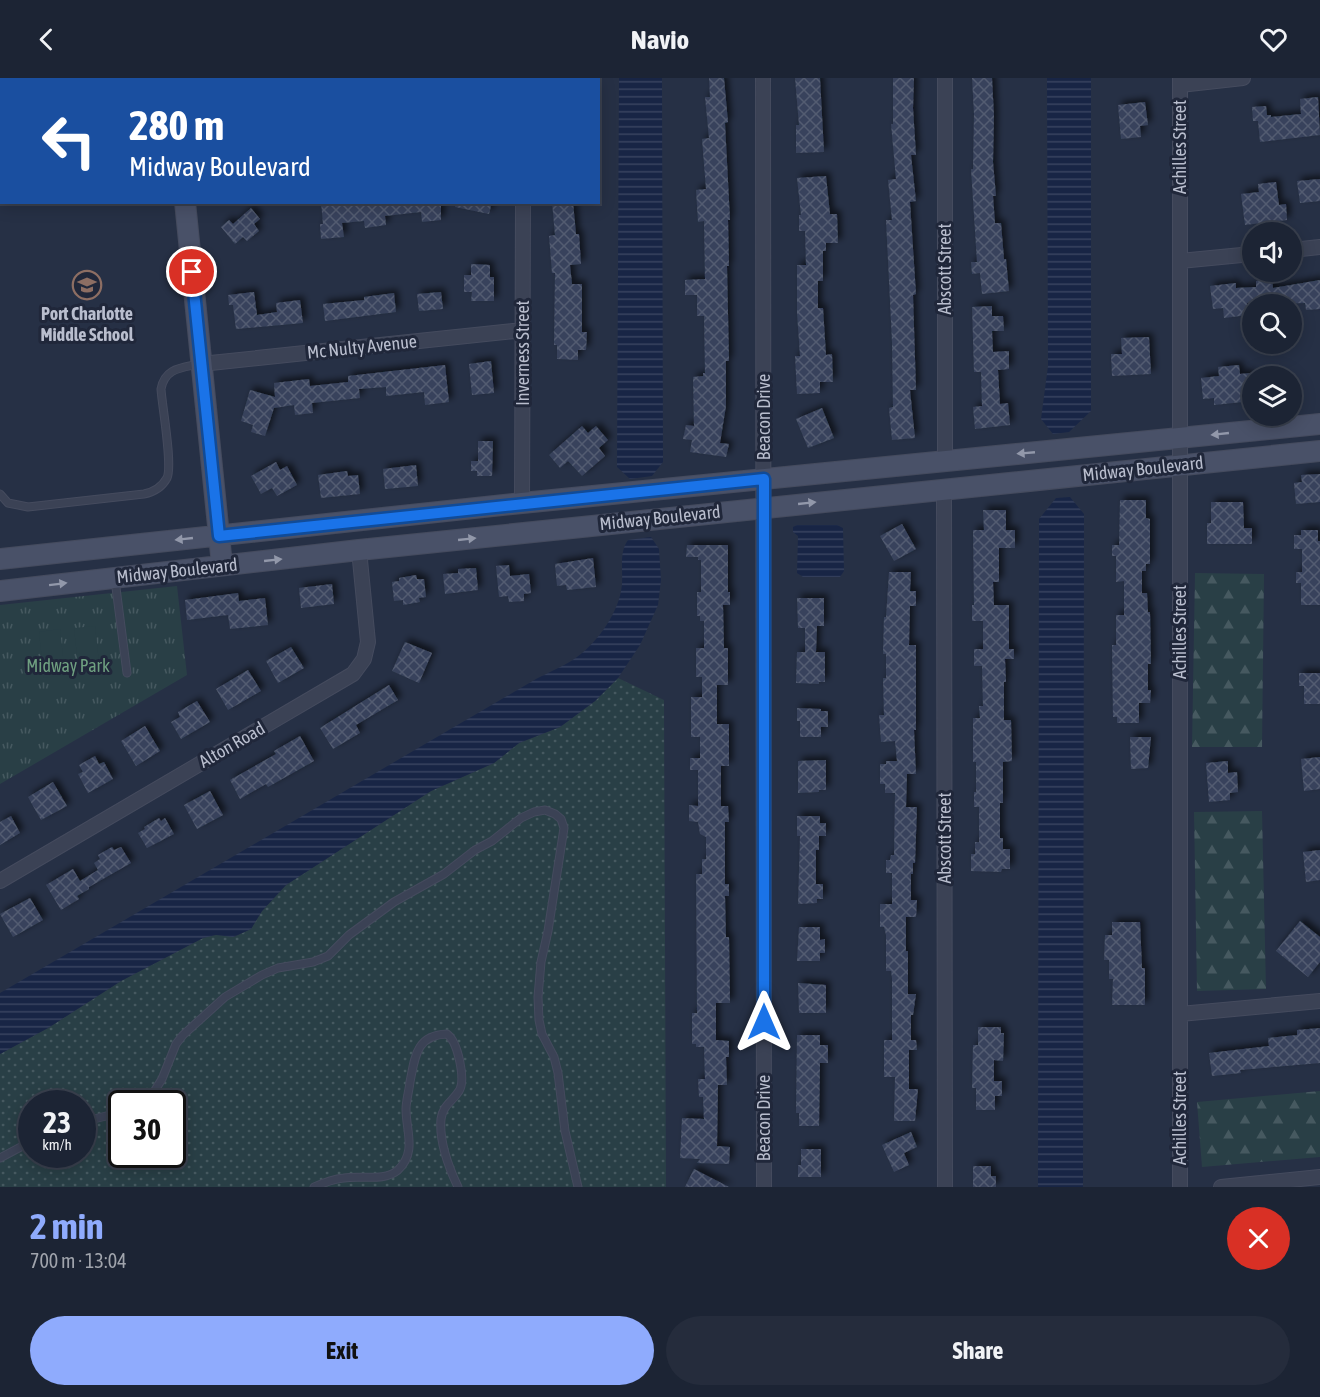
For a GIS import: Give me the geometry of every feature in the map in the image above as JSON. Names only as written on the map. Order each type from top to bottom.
[{"type":"street","name":"Beacon Drive","points":[[763,78],[764,1187]]},
{"type":"street","name":"Abscott Street","points":[[945,78],[945,461]]},
{"type":"street","points":[[1180,81],[1243,78]]},
{"type":"street","name":"Achilles Street","points":[[1180,81],[1180,1187]]},
{"type":"street","points":[[185,204],[222,565]]},
{"type":"street","name":"Inverness Street","points":[[522,502],[523,204]]},
{"type":"street","points":[[1302,249],[1320,247]]},
{"type":"street","points":[[1180,261],[1242,255]]},
{"type":"street","name":"Mc Nulty Avenue","points":[[201,364],[523,330]]},
{"type":"street","name":"Midway Boulevard","points":[[0,559],[522,502],[1320,424]]},
{"type":"street","name":"Midway Boulevard","points":[[0,591],[359,550],[1320,451]]},
{"type":"street","name":"Abscott Street","points":[[944,490],[945,1187]]},
{"type":"street","name":"Alton Road","points":[[0,881],[353,674],[364,659],[368,642],[359,550]]},
{"type":"street","points":[[1180,1014],[1320,1001]]},
{"type":"street","points":[[1221,1187],[1320,1177]]},
{"type":"lane","points":[[0,494],[4,503],[28,507],[144,494],[159,488],[167,477],[169,468],[162,382],[174,369],[201,364]]},
{"type":"lane","points":[[115,578],[127,673]]},
{"type":"lane","points":[[155,1090],[176,1044],[225,997],[278,968],[313,962],[328,956],[349,935],[394,902],[444,874],[476,850],[506,832],[522,818],[545,810],[561,819],[564,828],[539,979],[539,1020],[542,1034],[554,1057],[558,1072],[565,1131],[578,1187]]},
{"type":"lane","points":[[314,1187],[343,1178],[382,1177],[393,1174],[400,1168],[410,1139],[406,1110],[415,1056],[420,1045],[428,1038],[447,1034],[452,1038],[457,1049],[461,1076],[460,1090],[444,1108],[441,1120],[450,1167],[459,1187]]},
{"type":"lane","points":[[0,1158],[18,1148]]},
{"type":"green space","points":[[1195,573],[1264,574],[1262,747],[1192,747]]},
{"type":"green space","name":"Midway Park","points":[[177,586],[187,675],[0,784],[0,605]]},
{"type":"green space","points":[[95,626],[100,671],[79,673],[74,628]]},
{"type":"green space","points":[[60,629],[65,675],[44,678],[39,632]]},
{"type":"green space","points":[[618,678],[664,700],[666,1187],[0,1187],[0,1054],[48,1028],[121,981],[203,938],[216,934],[234,937],[251,929],[262,911],[286,885],[431,791],[494,763],[519,743],[560,727],[595,701]]},
{"type":"green space","points":[[1262,811],[1266,989],[1197,991],[1194,812]]},
{"type":"green space","points":[[1320,1091],[1320,1157],[1202,1167],[1197,1102]]},
{"type":"water","points":[[619,78],[662,78],[663,462],[652,476],[630,479],[617,467]]},
{"type":"water","points":[[1047,78],[1091,78],[1091,411],[1069,432],[1053,434],[1041,419],[1048,366]]},
{"type":"water","points":[[1070,497],[1084,514],[1083,1187],[1038,1187],[1039,519],[1056,498]]},
{"type":"water","points":[[797,525],[837,525],[843,528],[844,571],[840,577],[803,577],[797,573],[798,536],[793,532],[793,527]]},
{"type":"water","points":[[651,537],[659,549],[661,580],[658,605],[640,645],[618,678],[595,701],[560,727],[519,743],[494,763],[431,791],[286,885],[262,911],[251,929],[233,937],[216,935],[203,938],[121,981],[48,1028],[0,1054],[0,993],[585,651],[607,625],[617,605],[622,584],[622,555],[625,545],[628,540]]},
{"type":"building","points":[[709,78],[724,78],[728,122],[725,123],[730,220],[728,220],[729,266],[727,266],[729,361],[726,361],[726,406],[720,443],[729,444],[726,457],[690,452],[692,440],[683,439],[686,425],[694,426],[693,377],[703,376],[705,373],[704,316],[697,316],[697,295],[685,295],[685,280],[705,279],[704,221],[698,222],[696,190],[706,189],[702,139],[709,138],[705,97],[710,97]]},
{"type":"building","points":[[795,78],[820,78],[824,152],[796,153],[796,125],[799,125]]},
{"type":"building","points":[[893,78],[914,78],[916,155],[911,155],[916,201],[910,202],[916,294],[913,295],[916,390],[910,390],[915,438],[892,440],[889,408],[893,407],[892,342],[886,220],[892,220],[888,180],[896,179],[891,124],[893,124]]},
{"type":"building","points":[[972,78],[992,78],[995,223],[1001,223],[1009,291],[982,294],[980,273],[972,274],[971,262],[977,262],[971,169],[973,169],[974,114]]},
{"type":"building","points":[[1318,97],[1320,135],[1260,142],[1258,121],[1253,121],[1252,107],[1266,106],[1267,115],[1271,117],[1301,114],[1300,99]]},
{"type":"building","points":[[1145,102],[1148,125],[1140,126],[1141,137],[1121,139],[1118,105]]},
{"type":"building","points":[[826,176],[830,214],[837,214],[838,243],[826,243],[826,251],[823,251],[823,281],[818,281],[818,308],[823,308],[826,355],[832,354],[833,382],[820,382],[820,393],[797,394],[795,356],[800,356],[797,265],[806,265],[805,231],[799,231],[799,215],[801,215],[797,178]]},
{"type":"building","points":[[1320,179],[1320,201],[1300,203],[1297,181]]},
{"type":"building","points":[[1276,182],[1279,205],[1286,204],[1287,220],[1245,222],[1241,194],[1259,192],[1258,184]]},
{"type":"building","points":[[321,204],[441,204],[441,220],[422,222],[421,212],[385,216],[386,225],[365,228],[364,221],[342,223],[344,237],[321,239],[320,224],[323,224]]},
{"type":"building","points":[[456,204],[492,204],[489,214],[455,207]]},
{"type":"building","points":[[552,204],[573,204],[576,234],[579,234],[581,264],[570,265],[572,284],[582,284],[582,332],[587,332],[586,350],[578,350],[578,360],[557,359],[557,345],[554,345],[555,273],[552,273],[549,236],[555,235]]},
{"type":"building","points":[[251,208],[260,219],[254,224],[259,231],[247,241],[243,237],[235,244],[221,227],[229,220],[233,224]]},
{"type":"building","points":[[471,264],[490,265],[490,277],[494,277],[494,301],[471,301],[472,292],[464,292],[464,275],[471,275]]},
{"type":"building","points":[[1320,280],[1320,309],[1306,310],[1305,303],[1302,303],[1302,294],[1242,294],[1242,316],[1224,318],[1223,308],[1213,309],[1210,286],[1236,283],[1236,288],[1256,287],[1256,282],[1272,282],[1273,288]]},
{"type":"building","points":[[254,292],[257,315],[277,312],[276,303],[300,300],[303,323],[236,329],[233,305],[229,305],[228,295]]},
{"type":"building","points":[[441,292],[443,309],[419,311],[417,294]]},
{"type":"building","points":[[394,293],[396,312],[325,321],[323,304],[364,300],[364,297]]},
{"type":"building","points":[[992,306],[992,316],[1003,316],[1004,331],[992,331],[993,352],[1009,351],[1009,369],[998,370],[1000,404],[1008,403],[1010,425],[975,429],[973,407],[982,406],[981,372],[974,372],[972,307]]},
{"type":"building","points":[[1149,337],[1151,374],[1112,376],[1111,354],[1122,354],[1121,338]]},
{"type":"building","points":[[491,361],[494,393],[472,395],[469,364]]},
{"type":"building","points":[[445,365],[449,402],[425,405],[424,392],[386,396],[386,387],[359,389],[360,398],[312,403],[313,413],[295,415],[294,405],[274,408],[265,436],[251,432],[253,425],[241,421],[250,390],[275,397],[274,383],[309,379],[310,386],[348,382],[348,376]]},
{"type":"building","points":[[1239,365],[1240,374],[1242,374],[1242,402],[1214,405],[1214,398],[1203,399],[1201,378],[1219,376],[1218,367]]},
{"type":"building","points":[[822,408],[834,438],[808,448],[796,419]]},
{"type":"building","points":[[582,426],[588,433],[596,426],[608,440],[599,448],[605,456],[582,476],[568,461],[560,468],[549,455]]},
{"type":"building","points":[[478,441],[493,441],[492,476],[477,476],[477,471],[471,471],[471,461],[478,461]]},
{"type":"building","points":[[276,462],[280,470],[287,466],[297,485],[277,496],[272,488],[261,494],[251,476]]},
{"type":"building","points":[[416,465],[418,486],[385,489],[383,469]]},
{"type":"building","points":[[347,471],[348,476],[358,475],[360,494],[321,498],[318,475]]},
{"type":"building","points":[[1320,474],[1320,502],[1296,504],[1294,483],[1302,482],[1301,475]]},
{"type":"building","points":[[1120,500],[1146,500],[1146,518],[1150,519],[1150,564],[1146,564],[1146,571],[1142,571],[1142,593],[1147,593],[1148,612],[1150,612],[1151,664],[1148,664],[1148,690],[1151,690],[1150,703],[1139,703],[1139,723],[1117,723],[1117,717],[1113,717],[1112,645],[1116,645],[1116,615],[1124,615],[1124,581],[1116,582],[1116,556],[1112,556],[1112,545],[1119,545]]},
{"type":"building","points":[[1211,502],[1243,502],[1244,528],[1252,528],[1252,544],[1207,544],[1207,523],[1211,523]]},
{"type":"building","points":[[983,510],[1006,510],[1006,530],[1015,530],[1015,548],[999,548],[999,582],[993,582],[994,605],[1009,605],[1009,649],[1014,649],[1014,659],[1005,659],[1006,682],[1004,682],[1004,720],[1011,720],[1012,761],[1003,762],[1003,803],[1000,803],[1000,838],[1003,838],[1003,849],[1010,849],[1010,869],[1002,869],[1001,872],[971,871],[971,854],[975,854],[975,842],[979,842],[979,807],[974,807],[976,762],[973,762],[973,718],[980,718],[979,706],[983,706],[982,666],[974,666],[974,649],[983,649],[983,621],[972,621],[972,605],[974,605],[973,530],[984,530]]},
{"type":"building","points":[[902,524],[916,549],[894,561],[880,536]]},
{"type":"building","points":[[1301,530],[1318,530],[1320,605],[1301,605],[1301,583],[1296,583],[1296,572],[1302,572],[1302,549],[1294,549],[1294,535],[1301,535]]},
{"type":"building","points":[[687,545],[728,545],[730,605],[723,605],[724,648],[728,648],[728,685],[717,685],[717,724],[729,724],[729,766],[721,766],[721,806],[728,806],[729,822],[725,822],[725,884],[729,884],[729,896],[725,896],[726,937],[729,937],[730,1003],[716,1003],[716,1040],[729,1041],[729,1057],[726,1057],[727,1085],[718,1085],[717,1146],[730,1147],[729,1164],[697,1163],[700,1159],[680,1158],[682,1118],[704,1119],[703,1097],[699,1097],[698,1079],[705,1079],[704,1047],[696,1047],[696,1044],[692,1044],[692,1013],[697,1013],[696,874],[702,874],[702,859],[706,859],[706,837],[700,834],[698,822],[689,821],[689,805],[698,806],[698,770],[690,770],[690,758],[700,758],[700,737],[691,737],[691,697],[702,697],[702,677],[696,677],[696,648],[704,648],[704,621],[700,621],[700,616],[697,616],[697,592],[701,592],[701,560],[698,560],[698,557],[686,557]]},
{"type":"building","points":[[593,558],[596,587],[567,590],[566,585],[557,586],[555,564]]},
{"type":"building","points":[[509,565],[510,576],[529,574],[531,593],[524,594],[524,601],[509,602],[508,596],[499,597],[496,566]]},
{"type":"building","points":[[476,568],[478,590],[445,594],[443,574],[458,573],[458,569]]},
{"type":"building","points":[[889,572],[911,572],[910,591],[916,591],[916,606],[910,606],[909,645],[916,645],[916,730],[914,730],[916,774],[907,774],[906,807],[917,807],[915,863],[913,863],[913,874],[911,874],[911,900],[917,900],[916,917],[906,917],[908,994],[916,994],[913,1015],[911,1015],[911,1040],[916,1040],[917,1050],[909,1050],[909,1089],[918,1089],[915,1121],[894,1121],[895,1077],[884,1077],[884,1040],[892,1040],[892,978],[891,971],[886,971],[886,935],[884,927],[880,927],[880,904],[892,904],[892,873],[886,873],[886,860],[890,860],[891,855],[894,855],[895,793],[885,793],[885,784],[880,784],[880,764],[886,764],[886,761],[897,761],[895,741],[881,742],[879,715],[884,715],[883,678],[886,678],[886,654],[883,654],[884,617],[886,617]]},
{"type":"building","points":[[416,575],[417,579],[424,579],[426,597],[419,598],[420,602],[403,605],[403,600],[394,601],[392,582],[399,581],[399,578]]},
{"type":"building","points":[[332,584],[334,604],[301,608],[299,588]]},
{"type":"building","points":[[238,593],[239,601],[265,598],[268,625],[230,629],[228,615],[187,620],[185,600]]},
{"type":"building","points":[[797,598],[824,598],[824,626],[817,626],[816,652],[825,652],[825,682],[819,682],[819,684],[796,683],[797,652],[805,652],[805,628],[798,628]]},
{"type":"building","points":[[405,642],[432,653],[419,683],[392,671]]},
{"type":"building","points":[[291,647],[304,668],[278,683],[266,661]]},
{"type":"building","points":[[248,670],[261,691],[228,710],[216,689]]},
{"type":"building","points":[[1299,673],[1320,673],[1320,704],[1304,704],[1304,686],[1299,686]]},
{"type":"building","points":[[389,685],[398,700],[356,725],[360,733],[333,749],[320,728]]},
{"type":"building","points":[[197,701],[210,722],[181,739],[171,722],[180,717],[178,712]]},
{"type":"building","points":[[797,708],[828,711],[828,727],[821,727],[821,737],[800,737]]},
{"type":"building","points":[[145,726],[160,751],[136,766],[121,741]]},
{"type":"building","points":[[300,736],[314,761],[268,787],[266,784],[240,799],[230,780],[276,754],[274,751]]},
{"type":"building","points":[[1130,737],[1151,737],[1148,768],[1131,769]]},
{"type":"building","points":[[95,756],[99,764],[104,762],[113,779],[88,793],[78,774],[83,772],[79,765]]},
{"type":"building","points":[[1320,757],[1320,789],[1304,791],[1301,759]]},
{"type":"building","points":[[826,760],[826,790],[798,793],[798,761]]},
{"type":"building","points":[[1228,761],[1228,773],[1237,772],[1238,792],[1230,793],[1230,800],[1209,802],[1206,763]]},
{"type":"building","points":[[53,782],[67,806],[41,820],[28,797]]},
{"type":"building","points":[[210,791],[223,815],[197,829],[184,805]]},
{"type":"building","points":[[11,816],[20,833],[0,845],[0,822]]},
{"type":"building","points":[[797,816],[820,816],[820,823],[826,823],[826,836],[819,836],[819,850],[816,850],[816,884],[823,884],[823,899],[817,899],[817,903],[798,904],[800,836],[797,836]]},
{"type":"building","points":[[159,818],[161,821],[165,818],[174,834],[147,848],[138,833]]},
{"type":"building","points":[[112,847],[114,850],[121,847],[131,863],[89,887],[77,896],[79,899],[61,910],[46,885],[73,869],[80,881],[98,870],[94,863],[100,859],[98,855]]},
{"type":"building","points":[[1320,850],[1320,880],[1306,882],[1303,852]]},
{"type":"building","points":[[30,898],[43,920],[13,937],[0,914]]},
{"type":"building","points":[[1300,921],[1320,937],[1320,962],[1308,977],[1276,951]]},
{"type":"building","points":[[1112,922],[1140,922],[1142,968],[1145,968],[1145,1005],[1112,1005],[1113,979],[1109,979],[1109,960],[1104,960],[1105,935],[1112,935]]},
{"type":"building","points":[[799,927],[820,927],[820,940],[825,939],[825,953],[820,953],[820,961],[797,961]]},
{"type":"building","points":[[798,983],[826,985],[826,1013],[799,1013]]},
{"type":"building","points":[[978,1027],[1001,1027],[1001,1033],[1004,1033],[1003,1061],[994,1060],[994,1081],[1002,1081],[1002,1096],[995,1096],[995,1110],[976,1110],[976,1088],[972,1088],[973,1045],[978,1045]]},
{"type":"building","points":[[1320,1028],[1320,1063],[1240,1070],[1241,1073],[1212,1076],[1209,1053],[1269,1046],[1268,1038],[1297,1035],[1297,1030]]},
{"type":"building","points":[[797,1035],[820,1035],[820,1045],[828,1045],[828,1063],[820,1063],[819,1126],[799,1126],[799,1113],[796,1113]]},
{"type":"building","points":[[911,1132],[917,1147],[904,1153],[909,1165],[894,1172],[882,1145]]},
{"type":"building","points":[[801,1149],[821,1149],[821,1177],[798,1177]]},
{"type":"building","points":[[973,1166],[991,1166],[991,1176],[996,1176],[996,1187],[973,1187]]},
{"type":"building","points":[[694,1169],[729,1187],[685,1187]]},
{"type":"place","name":"Port Charlotte Middle School","points":[[87,285]]},
{"type":"route","points":[[192,272],[219,536],[522,502],[764,479],[764,1022]]}]
